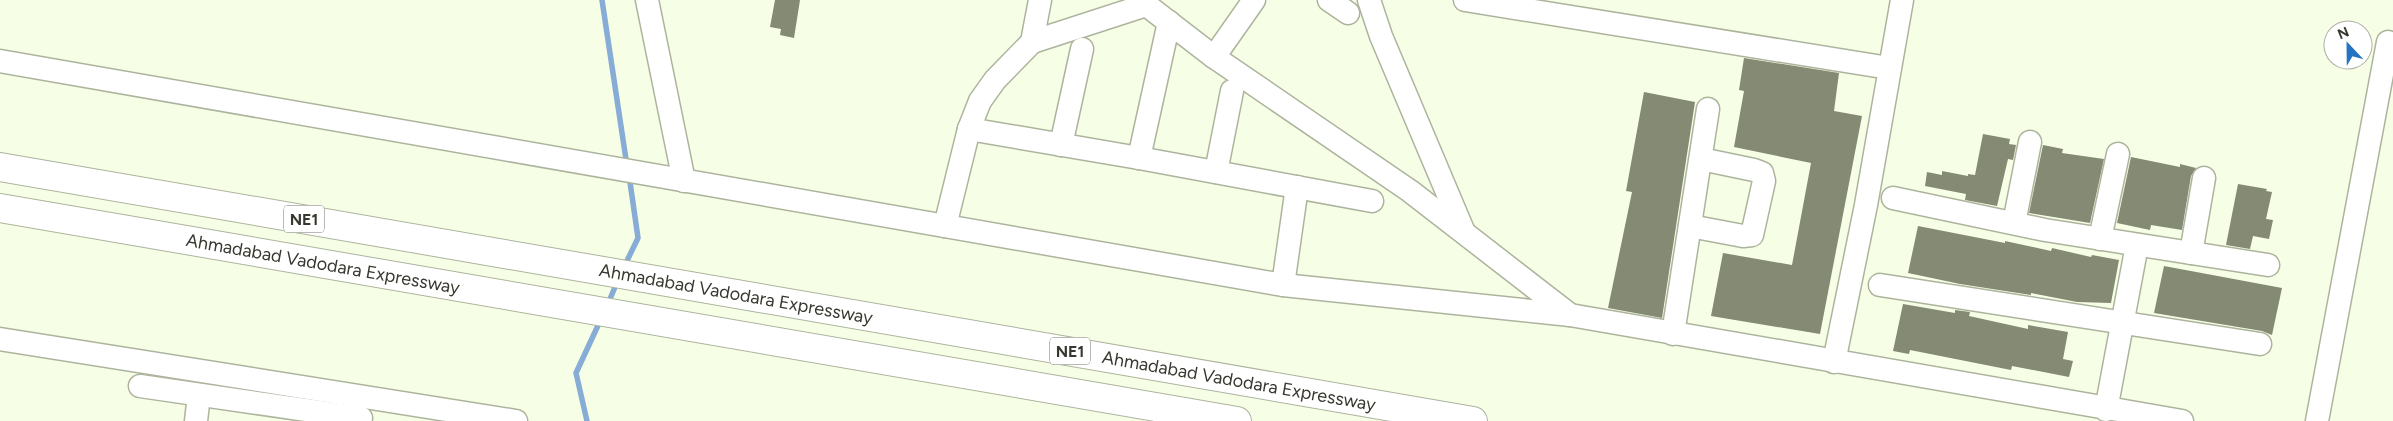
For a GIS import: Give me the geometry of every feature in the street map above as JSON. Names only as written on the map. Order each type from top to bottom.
[{"type":"highway","name":"Ahmadabad Vadodara Expressway","points":[[0,167],[1473,421]]},
{"type":"highway","name":"Ahmadabad Vadodara Expressway","points":[[0,208],[1237,421]]},
{"type":"street","points":[[647,0],[684,181]]},
{"type":"street","points":[[1032,42],[1040,0]]},
{"type":"street","points":[[1214,57],[1254,0]]},
{"type":"street","points":[[1329,0],[1348,13]]},
{"type":"street","points":[[1368,0],[1381,36],[1463,231]]},
{"type":"street","points":[[1465,0],[1889,68]]},
{"type":"street","points":[[1834,362],[1866,206],[1902,0]]},
{"type":"street","points":[[945,226],[969,129],[980,101],[995,80],[1032,42],[1143,2],[1214,57],[1410,191],[1570,315]]},
{"type":"street","points":[[1139,158],[1169,22]]},
{"type":"street","points":[[2317,421],[2388,42]]},
{"type":"street","points":[[1061,145],[1082,49]]},
{"type":"street","points":[[0,61],[1283,285],[1570,315],[2106,410],[2182,421]]},
{"type":"street","points":[[1216,172],[1232,91]]},
{"type":"street","points":[[1673,334],[1708,108]]},
{"type":"street","points":[[969,129],[1372,201]]},
{"type":"street","points":[[2014,223],[2030,142]]},
{"type":"street","points":[[2100,239],[2118,154]]},
{"type":"street","points":[[1690,226],[1743,236],[1752,235],[1764,181],[1762,173],[1754,170],[1701,159]]},
{"type":"street","points":[[2191,253],[2204,178]]},
{"type":"street","points":[[1283,285],[1297,187]]},
{"type":"street","points":[[1893,198],[2100,239],[2268,265]]},
{"type":"street","points":[[2106,410],[2137,245]]},
{"type":"street","points":[[1880,285],[2260,344]]},
{"type":"street","points":[[0,340],[516,421]]},
{"type":"street","points":[[250,412],[254,380]]},
{"type":"street","points":[[140,386],[199,395],[250,412],[361,418]]},
{"type":"street","points":[[196,421],[199,395]]},
{"type":"building","points":[[775,0],[800,0],[794,38],[780,35],[781,29],[770,27]]},
{"type":"building","points":[[1744,58],[1839,73],[1834,111],[1862,116],[1820,334],[1711,316],[1723,253],[1792,265],[1811,163],[1734,147],[1744,91],[1739,90]]},
{"type":"building","points":[[1644,92],[1695,102],[1662,318],[1608,308],[1632,192],[1626,191]]},
{"type":"building","points":[[1983,134],[2010,139],[2009,144],[2016,145],[2013,160],[2008,159],[1997,206],[1965,200],[1966,194],[1925,186],[1927,172],[1942,175],[1942,171],[1968,176],[1968,174],[1975,175]]},
{"type":"building","points":[[2043,145],[2063,149],[2062,153],[2104,159],[2090,223],[2029,213]]},
{"type":"building","points":[[2131,157],[2180,167],[2180,164],[2196,168],[2191,176],[2182,230],[2151,225],[2150,230],[2117,223]]},
{"type":"building","points":[[2238,184],[2267,189],[2266,191],[2272,192],[2266,219],[2273,220],[2269,239],[2253,236],[2250,249],[2226,245]]},
{"type":"building","points":[[1918,226],[2051,251],[2052,248],[2091,257],[2092,255],[2119,260],[2111,303],[2077,302],[2031,293],[2031,295],[1960,284],[1908,273]]},
{"type":"building","points":[[2164,266],[2282,288],[2272,335],[2262,331],[2154,313]]},
{"type":"building","points":[[1903,304],[1955,313],[1955,310],[1970,312],[1969,316],[2028,329],[2028,325],[2068,332],[2063,359],[2073,361],[2069,377],[2012,366],[2011,370],[1910,350],[1909,354],[1893,351]]},
{"type":"waterway","points":[[602,0],[627,166]]},
{"type":"waterway","points":[[624,267],[638,238],[629,175]]},
{"type":"waterway","points":[[607,306],[618,280]]},
{"type":"waterway","points":[[587,421],[576,373],[601,319]]}]
